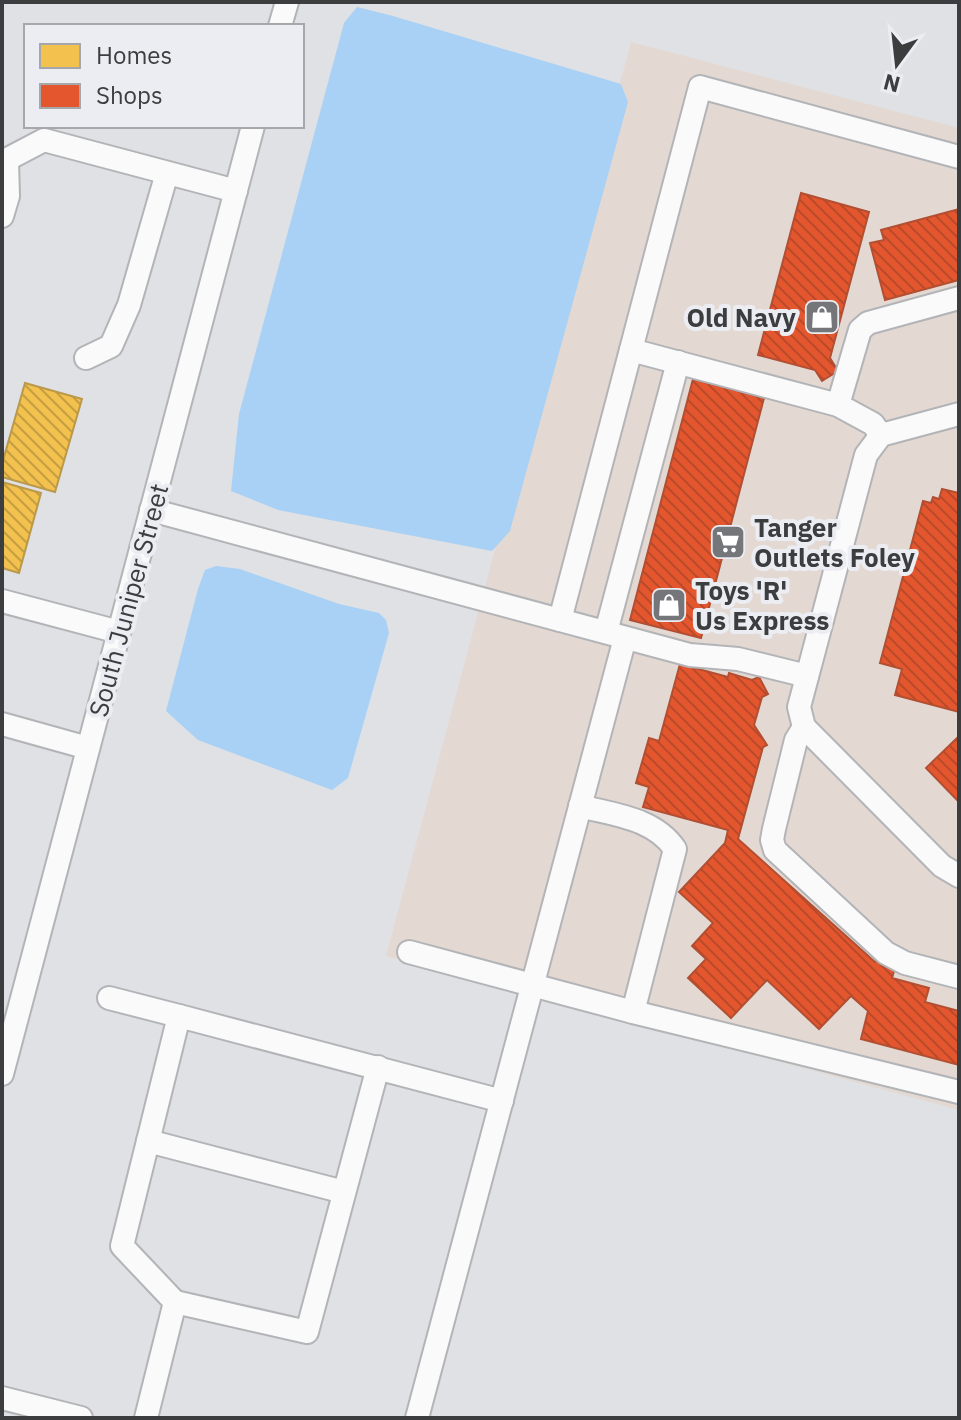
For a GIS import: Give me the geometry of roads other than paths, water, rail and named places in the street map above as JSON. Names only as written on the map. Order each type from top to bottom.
[{"type":"street","points":[[281,24],[287,2]]},
{"type":"street","points":[[560,620],[700,87],[959,157]]},
{"type":"street","name":"South Juniper Street","points":[[2,1074],[252,128]]},
{"type":"street","points":[[2,216],[8,196],[4,161],[44,140],[236,191]]},
{"type":"street","points":[[86,358],[111,346],[129,305],[167,173]]},
{"type":"street","points":[[838,405],[860,330],[868,323],[959,298]]},
{"type":"street","points":[[631,350],[838,405],[873,424],[881,435]]},
{"type":"street","points":[[417,1418],[580,806],[678,362]]},
{"type":"street","points":[[959,414],[881,435],[866,455],[799,707],[804,727],[942,866],[959,876]]},
{"type":"street","points":[[151,510],[690,655],[738,659],[807,676]]},
{"type":"street","points":[[2,601],[119,632]]},
{"type":"street","points":[[2,724],[88,748]]},
{"type":"street","points":[[804,727],[796,740],[774,829],[772,840],[775,850],[886,953],[905,963],[959,977]]},
{"type":"street","points":[[580,806],[650,825],[665,834],[675,849],[633,1012]]},
{"type":"street","points":[[409,952],[633,1012],[959,1092]]},
{"type":"street","points":[[109,998],[502,1101]]},
{"type":"street","points":[[179,1016],[122,1246],[175,1302],[307,1332],[378,1067]]},
{"type":"street","points":[[148,1141],[344,1192]]},
{"type":"street","points":[[146,1418],[175,1302]]},
{"type":"street","points":[[2,1398],[81,1418]]},
{"type":"water","points":[[357,7],[621,84],[628,102],[510,531],[492,551],[278,510],[231,491],[239,414],[344,23]]},
{"type":"water","points":[[216,566],[240,569],[339,604],[379,613],[386,620],[389,633],[348,778],[332,790],[198,740],[166,711],[198,589],[205,570]]},
{"type":"place","name":"Old Navy","points":[[822,317]]},
{"type":"place","name":"Tanger Outlets Foley","points":[[728,542]]},
{"type":"place","name":"Toys 'R' Us Express","points":[[669,605]]}]
